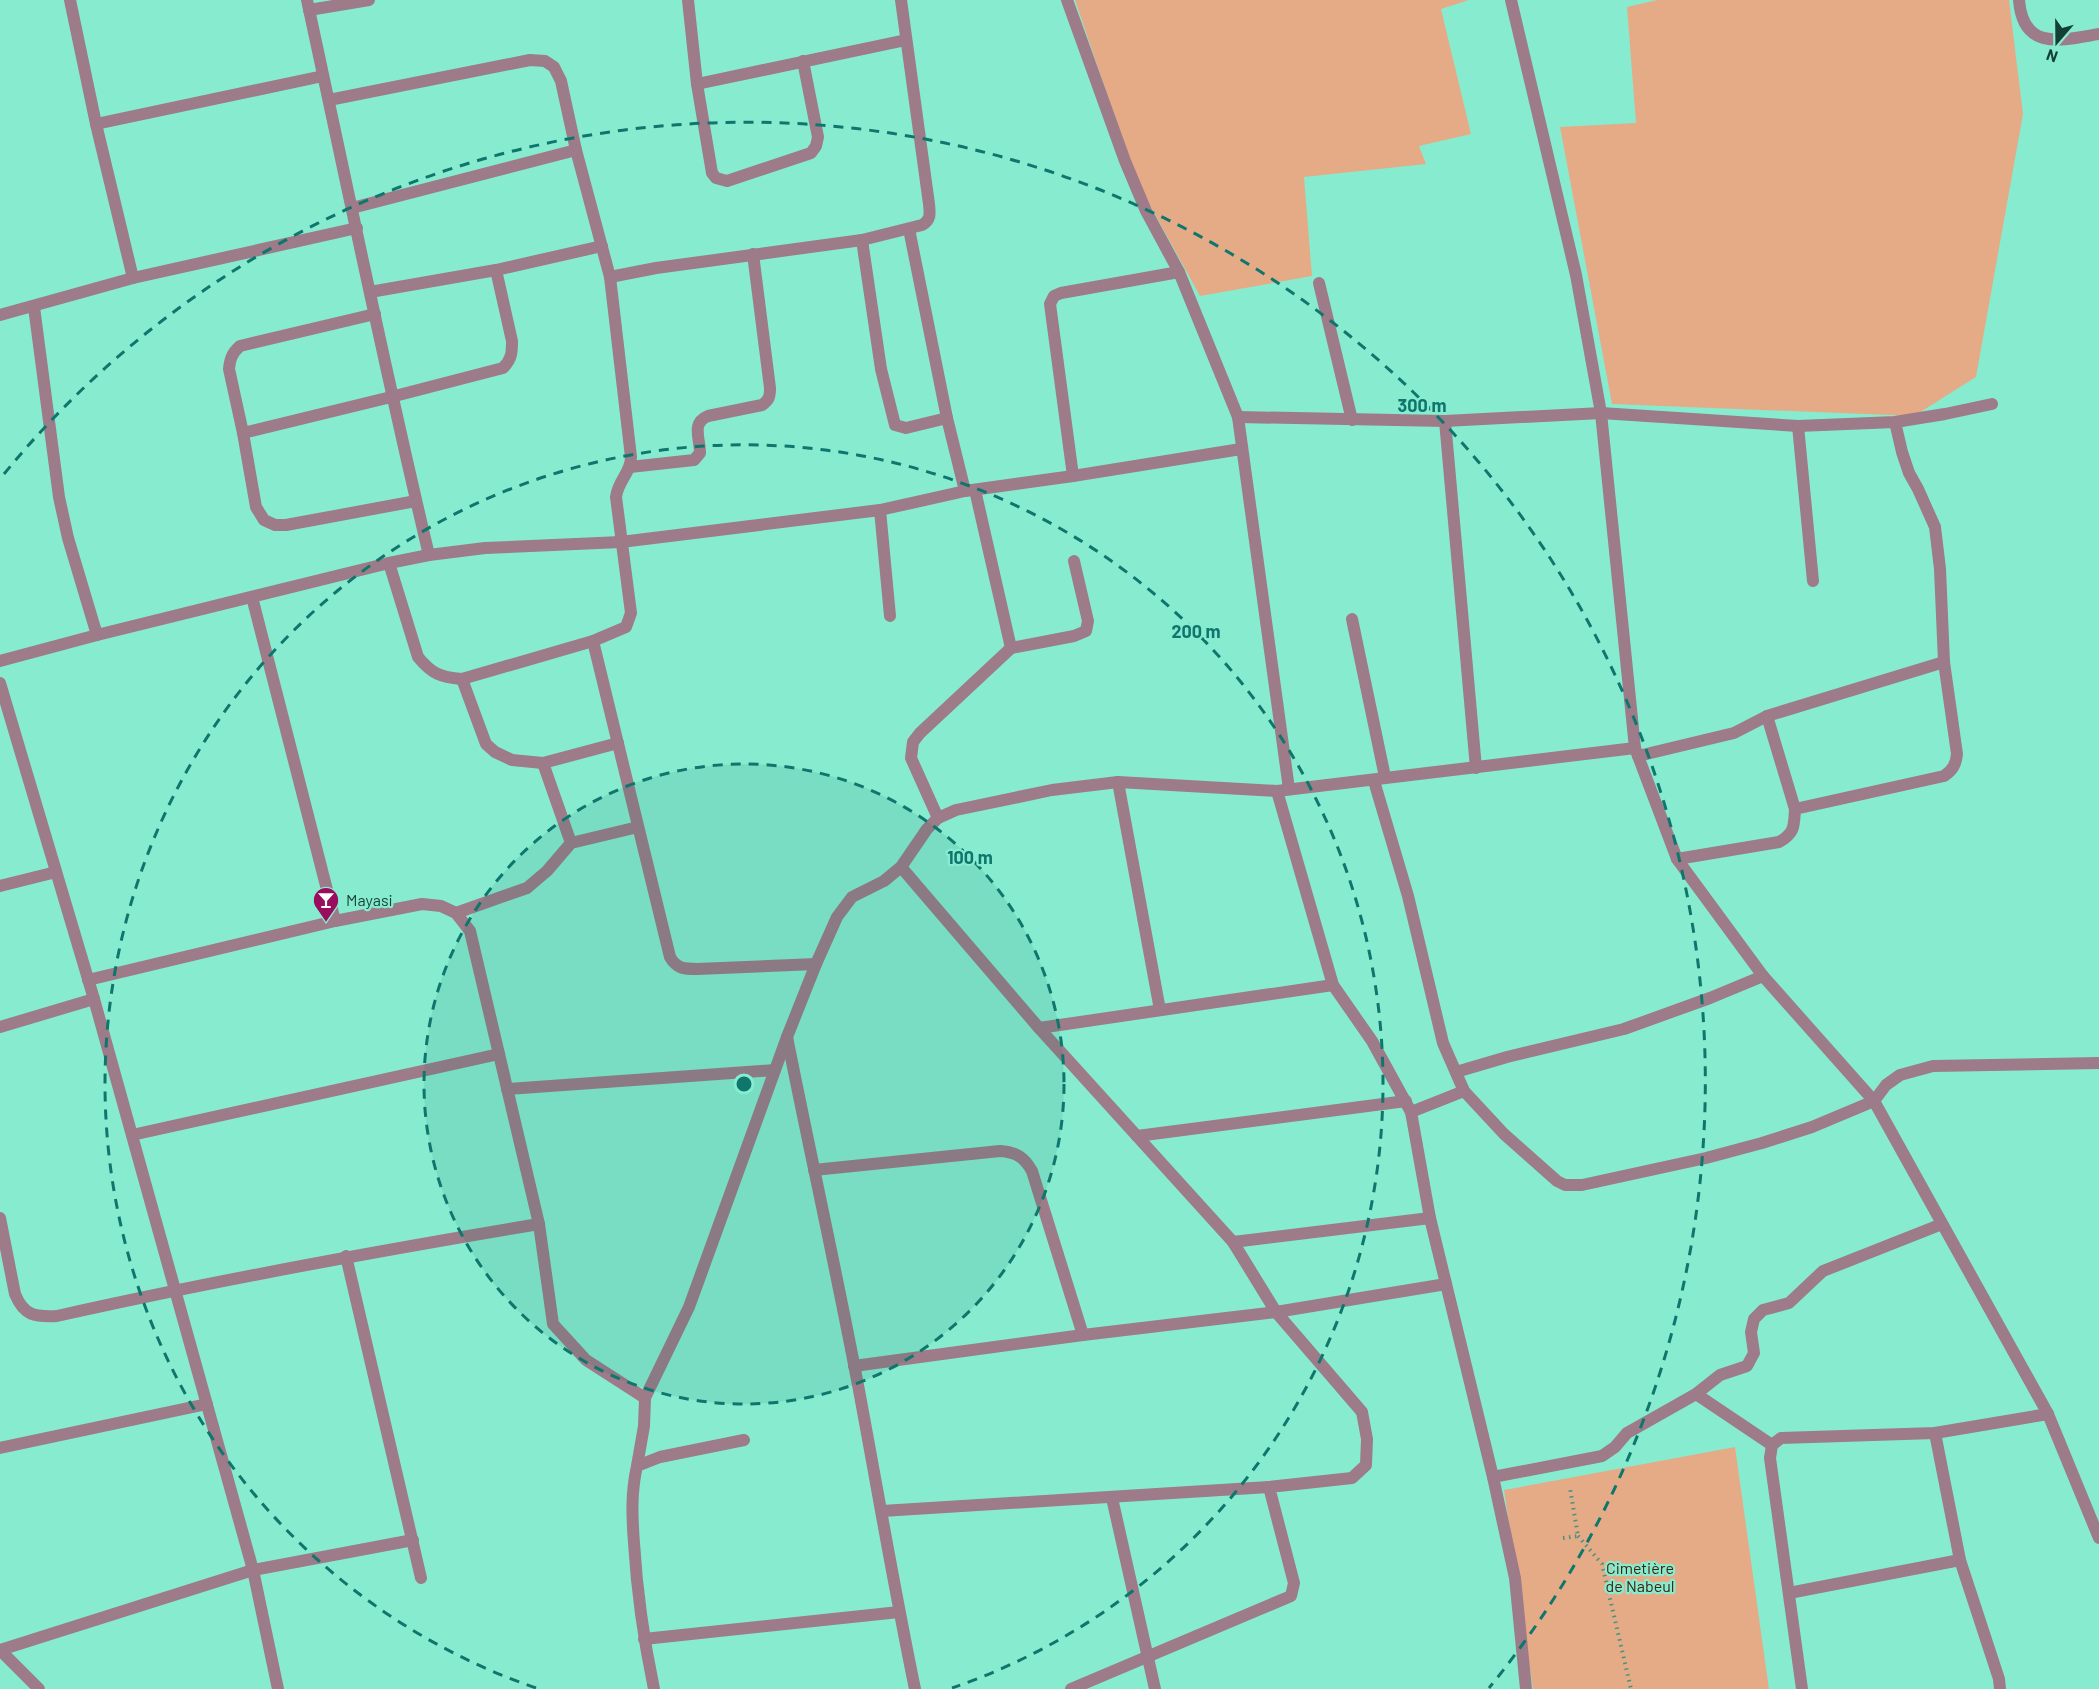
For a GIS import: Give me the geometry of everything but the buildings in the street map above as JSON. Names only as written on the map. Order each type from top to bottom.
[{"type":"street","points":[[70,0],[96,124],[133,278]]},
{"type":"street","points":[[369,0],[308,5],[391,397],[429,555]]},
{"type":"street","points":[[688,0],[697,84],[712,173],[721,181],[811,153],[816,146],[818,137],[803,61]]},
{"type":"street","points":[[610,277],[753,254],[862,240],[928,222],[930,214],[901,0]]},
{"type":"street","points":[[1067,0],[1125,161],[1146,211],[1179,272],[1238,417],[1282,790],[1333,985],[1372,1041],[1408,1107],[1430,1218],[1515,1578],[1526,1689]]},
{"type":"street","points":[[1511,0],[1576,275],[1601,413],[1636,752],[1677,859],[1763,976],[1874,1101],[2048,1414],[2099,1538]]},
{"type":"street","points":[[2019,0],[2022,18],[2027,26],[2035,34],[2049,40],[2059,41],[2099,34]]},
{"type":"street","points":[[697,84],[906,40]]},
{"type":"street","points":[[328,100],[530,60],[545,61],[554,67],[561,81],[576,150],[610,277],[630,446],[630,467],[617,486],[616,496],[631,613],[630,621],[622,630],[593,641],[462,679],[443,678],[429,669],[418,657],[389,563]]},
{"type":"street","points":[[96,124],[324,76]]},
{"type":"street","points":[[352,208],[576,150]]},
{"type":"street","points":[[0,315],[133,278],[357,228]]},
{"type":"street","points":[[909,229],[947,418],[970,490],[1011,648]]},
{"type":"street","points":[[862,240],[881,369],[896,425],[906,428],[947,418]]},
{"type":"street","points":[[370,292],[496,270],[602,246]]},
{"type":"street","points":[[630,467],[694,460],[700,453],[697,429],[701,418],[768,402],[770,388],[753,254]]},
{"type":"street","points":[[243,433],[503,368],[509,362],[512,340],[496,270]]},
{"type":"street","points":[[1073,476],[1050,304],[1054,296],[1179,272]]},
{"type":"street","points":[[1319,283],[1352,420]]},
{"type":"street","points":[[34,307],[59,497],[68,538],[97,635]]},
{"type":"street","points":[[375,314],[240,346],[230,359],[228,369],[243,433],[256,507],[264,520],[275,525],[286,525],[416,501]]},
{"type":"street","points":[[1238,417],[1445,421],[1601,413],[1798,426],[1895,422],[1992,404]]},
{"type":"street","points":[[1445,421],[1476,768]]},
{"type":"street","points":[[1795,809],[1944,776],[1952,771],[1957,754],[1944,662],[1940,568],[1935,527],[1909,473],[1895,422]]},
{"type":"street","points":[[1798,426],[1813,581]]},
{"type":"street","points":[[0,661],[97,635],[429,555],[485,549],[621,542],[880,510],[970,490],[1241,449]]},
{"type":"street","points":[[880,510],[890,616]]},
{"type":"street","points":[[938,818],[911,758],[913,742],[1011,648],[1074,636],[1086,630],[1088,621],[1074,561]]},
{"type":"street","points":[[252,597],[335,921]]},
{"type":"street","points":[[1352,620],[1380,779],[1443,1043],[1464,1091],[1504,1134],[1557,1181],[1572,1185],[1706,1158],[1762,1143],[1812,1127],[1874,1101],[1886,1085],[1900,1075],[1933,1066],[2099,1063]]},
{"type":"street","points":[[593,641],[670,957],[674,965],[679,968],[697,969],[816,964]]},
{"type":"street","points":[[654,1689],[636,1579],[633,1525],[632,1492],[644,1426],[645,1398],[689,1307],[787,1037],[816,964],[843,906],[852,897],[884,881],[902,867],[927,829],[938,818],[956,810],[1052,790],[1118,782],[1282,790],[1636,752],[1734,733],[1767,716],[1944,662]]},
{"type":"street","points":[[462,679],[486,744],[495,752],[512,760],[543,763],[618,743]]},
{"type":"street","points":[[0,683],[94,999],[253,1570],[278,1689]]},
{"type":"street","points":[[1677,859],[1779,842],[1789,837],[1793,830],[1795,809],[1767,716]]},
{"type":"street","points":[[0,730],[13,726]]},
{"type":"street","points":[[543,763],[571,843]]},
{"type":"street","points":[[1118,782],[1160,1010]]},
{"type":"street","points":[[456,914],[527,888],[547,871],[571,843],[638,827]]},
{"type":"street","points":[[882,1510],[1269,1488],[1352,1478],[1366,1465],[1367,1439],[1362,1412],[1276,1312],[1233,1242],[1039,1028],[902,867]]},
{"type":"street","points":[[0,886],[56,872]]},
{"type":"street","points":[[88,980],[335,921],[422,904],[441,906],[456,914],[470,931],[538,1224],[553,1324],[586,1360],[645,1398]]},
{"type":"street","points":[[1456,1072],[1507,1057],[1624,1029],[1763,976]]},
{"type":"street","points":[[1039,1028],[1333,985]]},
{"type":"street","points":[[0,1027],[94,999]]},
{"type":"street","points":[[787,1037],[854,1366],[915,1689]]},
{"type":"street","points":[[132,1135],[499,1054]]},
{"type":"street","points":[[507,1089],[776,1070]]},
{"type":"street","points":[[1137,1136],[1408,1107],[1464,1091]]},
{"type":"street","points":[[814,1170],[1000,1151],[1021,1156],[1032,1171],[1083,1335]]},
{"type":"street","points":[[0,1218],[15,1294],[20,1306],[28,1313],[38,1317],[57,1316],[346,1256],[538,1224]]},
{"type":"street","points":[[1233,1242],[1430,1218]]},
{"type":"street","points":[[1493,1477],[1602,1456],[1615,1447],[1627,1433],[1696,1394],[1720,1375],[1747,1366],[1755,1353],[1752,1332],[1754,1319],[1763,1310],[1788,1303],[1823,1271],[1942,1224]]},
{"type":"street","points":[[346,1256],[421,1578]]},
{"type":"street","points":[[854,1366],[1276,1312],[1446,1284]]},
{"type":"street","points":[[1696,1394],[1772,1445]]},
{"type":"street","points":[[0,1448],[207,1404]]},
{"type":"street","points":[[1803,1689],[1770,1458],[1772,1445],[1781,1438],[1935,1433],[2048,1414]]},
{"type":"street","points":[[1935,1433],[1960,1560],[1999,1679],[2000,1689]]},
{"type":"street","points":[[637,1466],[660,1457],[744,1440]]},
{"type":"street","points":[[1071,1689],[1291,1596],[1294,1583],[1269,1488]]},
{"type":"street","points":[[1112,1498],[1155,1689]]},
{"type":"street","points":[[39,1689],[0,1650],[253,1570],[413,1540]]},
{"type":"street","points":[[1789,1593],[1960,1560]]},
{"type":"street","points":[[644,1639],[899,1612]]},
{"type":"path","points":[[1570,1488],[1578,1536],[1602,1564],[1630,1689]]},
{"type":"path","points":[[1563,1538],[1578,1536]]},
{"type":"green space","points":[[1075,0],[1469,0],[1441,9],[1471,134],[1419,146],[1426,164],[1304,177],[1312,276],[1200,296],[1136,180]]},
{"type":"green space","points":[[1657,0],[2009,0],[2023,114],[1976,377],[1914,416],[1612,404],[1560,127],[1636,123],[1627,7]]},
{"type":"green space","name":"Cimetière de Nabeul","points":[[1735,1447],[1769,1689],[1533,1689],[1504,1490]]},
{"type":"place","name":"Mayasi","points":[[326,923]]}]
